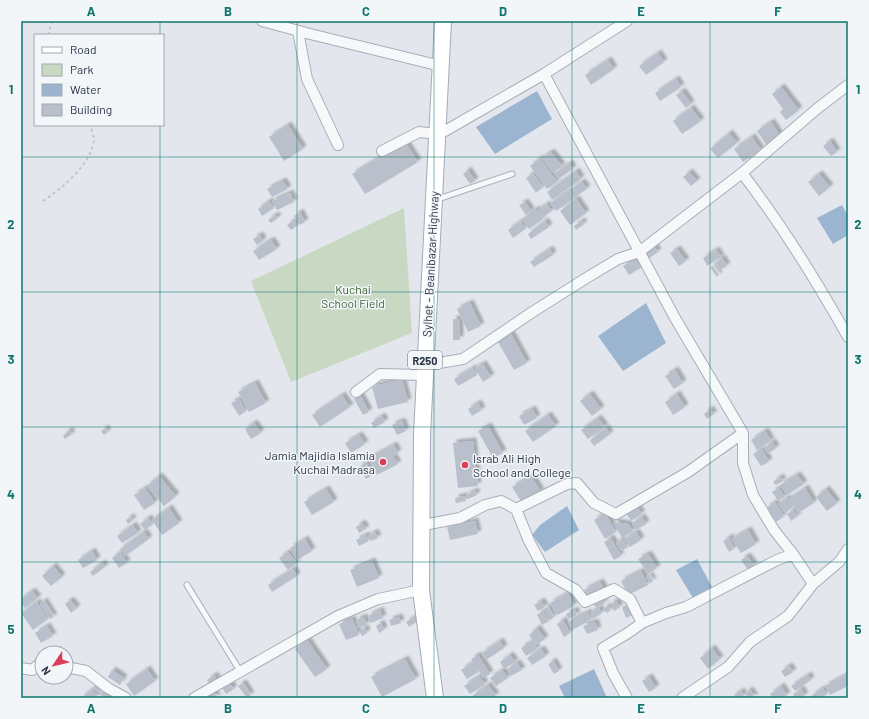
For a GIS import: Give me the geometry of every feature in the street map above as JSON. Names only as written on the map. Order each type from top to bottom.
[{"type":"main road","name":"Sylhet - Beanibazar Highway","points":[[435,698],[421,590],[422,435],[429,369],[441,198],[441,66],[444,21]]},
{"type":"main road","name":"Sylhet - Beanibazar Highway","points":[[443,698],[429,589],[429,369],[441,133],[451,21]]},
{"type":"street","points":[[262,21],[441,66]]},
{"type":"street","points":[[382,151],[419,132],[441,133],[544,74],[628,21]]},
{"type":"street","points":[[298,31],[307,79],[338,145]]},
{"type":"street","points":[[544,74],[675,318],[743,433],[743,463],[753,495],[774,530],[793,554],[813,584]]},
{"type":"street","points":[[356,392],[380,374],[429,369],[463,359],[594,273],[618,259],[639,252],[742,173],[818,108],[848,85]]},
{"type":"street","points":[[742,173],[767,205],[811,272],[848,337]]},
{"type":"street","points":[[516,509],[567,484],[577,483],[594,504],[616,514],[688,472],[743,433]]},
{"type":"street","points":[[429,524],[460,518],[485,505],[501,501],[516,509],[529,540],[546,573],[576,590],[585,602],[614,589],[630,598],[642,623]]},
{"type":"street","points":[[682,698],[728,667],[750,642],[788,616],[813,584],[840,561],[848,548]]},
{"type":"street","points":[[627,698],[613,673],[603,648],[642,623],[686,607],[777,560],[793,554]]},
{"type":"street","points":[[194,698],[338,616],[378,599],[421,590]]},
{"type":"street","points":[[21,668],[32,670],[34,668]]},
{"type":"street","points":[[74,669],[86,671],[108,688],[126,698]]},
{"type":"lane","points":[[441,198],[512,174]]},
{"type":"lane","points":[[187,585],[240,671]]},
{"type":"path","points":[[48,34],[52,21]]},
{"type":"path","points":[[43,201],[63,187],[87,160],[94,140],[90,126]]},
{"type":"green space","name":"Kuchai School Field","points":[[404,208],[412,333],[291,382],[251,281]]},
{"type":"water","points":[[537,91],[552,119],[495,154],[476,127]]},
{"type":"water","points":[[842,205],[848,216],[848,235],[833,244],[817,218]]},
{"type":"water","points":[[646,303],[666,343],[623,371],[598,336]]},
{"type":"water","points":[[567,506],[579,530],[545,552],[532,535],[540,525]]},
{"type":"water","points":[[697,559],[712,587],[693,598],[676,570]]},
{"type":"water","points":[[594,669],[607,698],[565,698],[559,686]]},
{"type":"building","points":[[658,53],[664,62],[646,75],[639,66]]},
{"type":"building","points":[[608,60],[614,69],[591,85],[585,75]]},
{"type":"building","points":[[676,79],[681,87],[660,101],[655,93]]},
{"type":"building","points":[[781,87],[799,110],[786,120],[780,112],[783,109],[772,94]]},
{"type":"building","points":[[682,91],[691,104],[686,108],[676,95]]},
{"type":"building","points":[[691,108],[701,121],[682,134],[673,121]]},
{"type":"building","points":[[771,122],[781,137],[767,146],[757,131]]},
{"type":"building","points":[[288,125],[303,149],[284,161],[269,137]]},
{"type":"building","points":[[729,133],[737,143],[718,158],[710,149]]},
{"type":"building","points":[[752,137],[761,150],[743,162],[734,149]]},
{"type":"building","points":[[830,141],[837,152],[831,156],[823,146]]},
{"type":"building","points":[[405,142],[418,162],[365,194],[352,174]]},
{"type":"building","points":[[551,152],[562,166],[553,173],[542,158]]},
{"type":"building","points":[[540,158],[557,182],[547,189],[530,166]]},
{"type":"building","points":[[570,163],[573,169],[558,179],[554,174]]},
{"type":"building","points":[[468,170],[475,181],[470,184],[463,174]]},
{"type":"building","points":[[576,171],[581,179],[552,200],[547,192]]},
{"type":"building","points":[[689,172],[697,181],[691,186],[683,177]]},
{"type":"building","points":[[533,173],[543,187],[536,193],[526,178]]},
{"type":"building","points":[[819,174],[830,187],[819,196],[808,182]]},
{"type":"building","points":[[283,181],[288,189],[272,197],[267,189]]},
{"type":"building","points":[[582,182],[587,189],[576,196],[571,189]]},
{"type":"building","points":[[570,190],[575,198],[556,211],[550,203]]},
{"type":"building","points":[[290,193],[294,202],[277,210],[272,201]]},
{"type":"building","points":[[576,199],[586,213],[570,225],[560,211]]},
{"type":"building","points":[[269,201],[274,208],[262,216],[258,209]]},
{"type":"building","points":[[525,202],[531,211],[526,215],[519,205]]},
{"type":"building","points":[[547,204],[552,211],[543,217],[538,210]]},
{"type":"building","points":[[536,209],[543,219],[529,229],[522,219]]},
{"type":"building","points":[[300,212],[305,222],[300,225],[294,216]]},
{"type":"building","points":[[275,215],[278,218],[271,223],[268,220]]},
{"type":"building","points":[[294,220],[298,225],[291,230],[287,225]]},
{"type":"building","points":[[521,221],[526,228],[513,238],[508,230]]},
{"type":"building","points":[[545,221],[549,227],[531,239],[528,234]]},
{"type":"building","points":[[582,221],[584,224],[576,230],[574,226]]},
{"type":"building","points":[[260,235],[263,241],[257,245],[253,239]]},
{"type":"building","points":[[271,240],[277,249],[259,260],[253,251]]},
{"type":"building","points":[[654,246],[658,252],[648,259],[644,254]]},
{"type":"building","points":[[550,249],[553,255],[534,267],[530,262]]},
{"type":"building","points":[[677,249],[686,261],[679,266],[670,253]]},
{"type":"building","points":[[716,250],[721,257],[707,266],[703,258]]},
{"type":"building","points":[[636,258],[642,267],[629,275],[623,266]]},
{"type":"building","points":[[722,258],[727,266],[720,270],[715,262]]},
{"type":"building","points":[[713,266],[719,275],[717,277],[710,267]]},
{"type":"building","points":[[470,303],[481,326],[468,332],[457,309]]},
{"type":"building","points":[[453,319],[460,319],[460,340],[453,340]]},
{"type":"building","points":[[511,334],[527,363],[514,370],[498,342]]},
{"type":"building","points":[[483,364],[491,377],[483,382],[475,368]]},
{"type":"building","points":[[473,368],[477,375],[458,386],[454,379]]},
{"type":"building","points":[[675,370],[683,383],[674,389],[665,376]]},
{"type":"building","points":[[402,379],[408,402],[378,409],[372,387]]},
{"type":"building","points":[[255,383],[266,403],[249,412],[238,392]]},
{"type":"building","points":[[590,394],[601,409],[592,416],[580,401]]},
{"type":"building","points":[[677,394],[685,407],[673,415],[665,402]]},
{"type":"building","points":[[342,395],[350,407],[320,427],[312,415]]},
{"type":"building","points":[[360,395],[369,412],[363,415],[354,399]]},
{"type":"building","points":[[239,399],[246,411],[239,416],[231,403]]},
{"type":"building","points":[[478,403],[482,410],[472,416],[468,409]]},
{"type":"building","points":[[532,409],[537,418],[524,425],[519,416]]},
{"type":"building","points":[[710,409],[714,414],[707,419],[704,414]]},
{"type":"building","points":[[548,415],[556,426],[533,442],[525,431]]},
{"type":"building","points":[[382,416],[385,422],[374,428],[371,423]]},
{"type":"building","points":[[598,418],[605,427],[588,439],[581,430]]},
{"type":"building","points":[[402,421],[406,431],[397,435],[392,425]]},
{"type":"building","points":[[254,423],[261,433],[251,439],[245,429]]},
{"type":"building","points":[[488,426],[503,453],[493,458],[478,431]]},
{"type":"building","points":[[105,428],[108,432],[104,435],[101,431]]},
{"type":"building","points":[[606,428],[610,434],[594,446],[590,440]]},
{"type":"building","points":[[69,430],[72,434],[65,439],[63,436]]},
{"type":"building","points":[[765,431],[771,441],[757,450],[751,440]]},
{"type":"building","points":[[359,435],[365,444],[351,453],[345,443]]},
{"type":"building","name":"Israb Ali High School and College","points":[[473,441],[478,486],[458,488],[453,443]]},
{"type":"building","points":[[772,442],[776,448],[768,454],[764,448]]},
{"type":"building","name":"Jamia Majidia Islamia Kuchai Madrasa","points":[[394,445],[398,453],[393,456],[398,464],[377,475],[368,459]]},
{"type":"building","points":[[762,449],[769,462],[761,466],[753,454]]},
{"type":"building","points":[[366,462],[374,474],[366,479],[359,467]]},
{"type":"building","points":[[797,475],[804,484],[787,495],[780,485]]},
{"type":"building","points":[[159,476],[176,496],[164,506],[147,486]]},
{"type":"building","points":[[531,476],[541,492],[522,503],[512,487]]},
{"type":"building","points":[[780,477],[783,481],[776,485],[773,482]]},
{"type":"building","points":[[145,488],[155,503],[144,510],[134,495]]},
{"type":"building","points":[[779,488],[785,497],[778,501],[772,492]]},
{"type":"building","points":[[805,488],[814,503],[798,513],[789,499]]},
{"type":"building","points":[[326,489],[334,502],[312,515],[304,502]]},
{"type":"building","points":[[826,489],[837,503],[827,511],[816,497]]},
{"type":"building","points":[[475,491],[477,495],[468,499],[466,495]]},
{"type":"building","points":[[464,496],[466,501],[456,503],[455,498]]},
{"type":"building","points":[[787,498],[793,507],[785,513],[778,504]]},
{"type":"building","points":[[775,502],[784,516],[776,522],[766,508]]},
{"type":"building","points":[[636,506],[642,514],[631,521],[626,513]]},
{"type":"building","points":[[169,508],[179,523],[162,535],[152,520]]},
{"type":"building","points":[[793,510],[798,516],[791,521],[787,514]]},
{"type":"building","points":[[605,513],[616,532],[605,539],[594,520]]},
{"type":"building","points":[[131,517],[133,520],[128,524],[126,520]]},
{"type":"building","points":[[642,517],[646,524],[636,530],[632,523]]},
{"type":"building","points":[[148,518],[153,524],[145,530],[140,524]]},
{"type":"building","points":[[475,521],[478,534],[450,540],[447,527]]},
{"type":"building","points":[[613,522],[628,524],[633,531],[622,538]]},
{"type":"building","points":[[362,523],[366,529],[359,533],[356,527]]},
{"type":"building","points":[[133,525],[138,533],[122,543],[117,536]]},
{"type":"building","points":[[748,530],[756,544],[741,553],[732,539]]},
{"type":"building","points":[[144,532],[149,539],[125,556],[120,549]]},
{"type":"building","points":[[375,532],[378,538],[371,541],[368,536]]},
{"type":"building","points":[[636,532],[641,540],[630,547],[624,539]]},
{"type":"building","points":[[366,535],[369,541],[359,546],[356,540]]},
{"type":"building","points":[[730,537],[734,549],[729,552],[723,541]]},
{"type":"building","points":[[611,538],[621,556],[614,560],[604,542]]},
{"type":"building","points":[[305,539],[312,551],[297,560],[290,548]]},
{"type":"building","points":[[622,539],[628,547],[621,551],[616,543]]},
{"type":"building","points":[[92,551],[97,560],[83,568],[78,560]]},
{"type":"building","points":[[120,552],[127,563],[119,568],[112,558]]},
{"type":"building","points":[[288,552],[297,563],[288,570],[279,558]]},
{"type":"building","points":[[648,554],[657,568],[648,574],[638,559]]},
{"type":"building","points":[[747,556],[754,565],[748,570],[741,560]]},
{"type":"building","points":[[372,561],[379,578],[357,587],[350,570]]},
{"type":"building","points":[[102,563],[105,567],[93,576],[90,572]]},
{"type":"building","points":[[53,566],[62,577],[51,586],[42,576]]},
{"type":"building","points":[[293,569],[297,576],[272,592],[268,585]]},
{"type":"building","points":[[641,571],[648,585],[628,595],[621,581]]},
{"type":"building","points":[[649,575],[653,581],[650,583],[646,577]]},
{"type":"building","points":[[600,582],[605,591],[588,599],[584,590]]},
{"type":"building","points":[[32,591],[38,598],[25,608],[21,603],[21,599]]},
{"type":"building","points":[[568,593],[574,606],[557,615],[550,603]]},
{"type":"building","points":[[602,598],[605,603],[596,608],[593,603]]},
{"type":"building","points":[[70,600],[77,608],[71,613],[65,604]]},
{"type":"building","points":[[44,601],[54,617],[50,619],[40,604]]},
{"type":"building","points":[[541,601],[545,607],[538,611],[534,605]]},
{"type":"building","points":[[616,601],[620,607],[614,611],[610,604]]},
{"type":"building","points":[[37,602],[48,619],[33,630],[21,613]]},
{"type":"building","points":[[630,604],[635,614],[626,618],[622,607]]},
{"type":"building","points":[[607,606],[611,610],[607,613],[603,609]]},
{"type":"building","points":[[548,607],[554,617],[550,620],[544,609]]},
{"type":"building","points":[[599,608],[602,613],[593,619],[590,613]]},
{"type":"building","points":[[380,610],[383,618],[371,623],[368,616]]},
{"type":"building","points":[[575,610],[577,615],[568,619],[566,614]]},
{"type":"building","points":[[543,611],[549,621],[542,625],[537,615]]},
{"type":"building","points":[[588,612],[591,620],[572,630],[568,622]]},
{"type":"building","points":[[416,616],[419,620],[409,627],[406,622]]},
{"type":"building","points":[[364,617],[367,625],[358,628],[356,620]]},
{"type":"building","points":[[399,617],[401,623],[391,626],[389,620]]},
{"type":"building","points":[[352,619],[359,635],[346,640],[339,624]]},
{"type":"building","points":[[563,620],[570,633],[564,637],[557,624]]},
{"type":"building","points":[[595,622],[598,630],[587,634],[583,626]]},
{"type":"building","points":[[381,623],[384,630],[379,633],[376,626]]},
{"type":"building","points":[[47,626],[53,636],[41,643],[35,633]]},
{"type":"building","points":[[365,628],[367,633],[362,636],[359,631]]},
{"type":"building","points":[[537,628],[545,639],[536,645],[529,635]]},
{"type":"building","points":[[307,640],[327,669],[315,677],[295,649]]},
{"type":"building","points":[[500,641],[504,648],[486,660],[482,653]]},
{"type":"building","points":[[532,641],[537,649],[526,656],[521,648]]},
{"type":"building","points":[[712,648],[720,659],[708,669],[700,658]]},
{"type":"building","points":[[541,649],[546,656],[532,665],[527,658]]},
{"type":"building","points":[[478,655],[490,674],[483,678],[471,659]]},
{"type":"building","points":[[510,655],[515,662],[504,669],[500,662]]},
{"type":"building","points":[[405,659],[416,679],[382,697],[371,677]]},
{"type":"building","points":[[553,661],[559,671],[554,674],[548,664]]},
{"type":"building","points":[[472,663],[478,672],[467,679],[461,670]]},
{"type":"building","points":[[517,663],[522,670],[511,676],[507,669]]},
{"type":"building","points":[[789,666],[793,672],[785,677],[781,671]]},
{"type":"building","points":[[147,669],[155,681],[134,696],[126,684]]},
{"type":"building","points":[[112,670],[124,678],[120,685],[108,677]]},
{"type":"building","points":[[502,670],[508,678],[496,686],[490,678]]},
{"type":"building","points":[[848,674],[848,686],[830,695],[825,686]]},
{"type":"building","points":[[214,675],[218,680],[211,686],[207,680]]},
{"type":"building","points":[[808,675],[811,680],[795,691],[791,686]]},
{"type":"building","points":[[479,676],[485,684],[470,694],[464,686]]},
{"type":"building","points":[[649,677],[656,688],[649,692],[642,681]]},
{"type":"building","points":[[98,682],[103,688],[98,693],[93,688]]},
{"type":"building","points":[[229,683],[234,689],[226,694],[222,688]]},
{"type":"building","points":[[243,683],[251,695],[247,698],[238,686]]},
{"type":"building","points":[[488,685],[496,696],[492,698],[475,698],[473,695]]},
{"type":"building","points":[[781,686],[787,695],[783,698],[773,698],[770,694]]},
{"type":"building","points":[[823,688],[827,694],[821,698],[813,698],[811,696]]},
{"type":"building","points":[[92,689],[99,698],[81,698]]},
{"type":"building","points":[[105,689],[114,698],[104,698],[100,694]]},
{"type":"building","points":[[801,689],[805,696],[795,698],[793,694]]},
{"type":"building","points":[[750,690],[755,698],[748,698],[745,693]]},
{"type":"building","points":[[212,691],[218,698],[203,698]]},
{"type":"building","points":[[741,691],[745,698],[732,697]]},
{"type":"place","name":"Jamia Majidia Islamia Kuchai Madrasa","points":[[383,462]]},
{"type":"place","name":"Israb Ali High School and College","points":[[465,465]]}]
